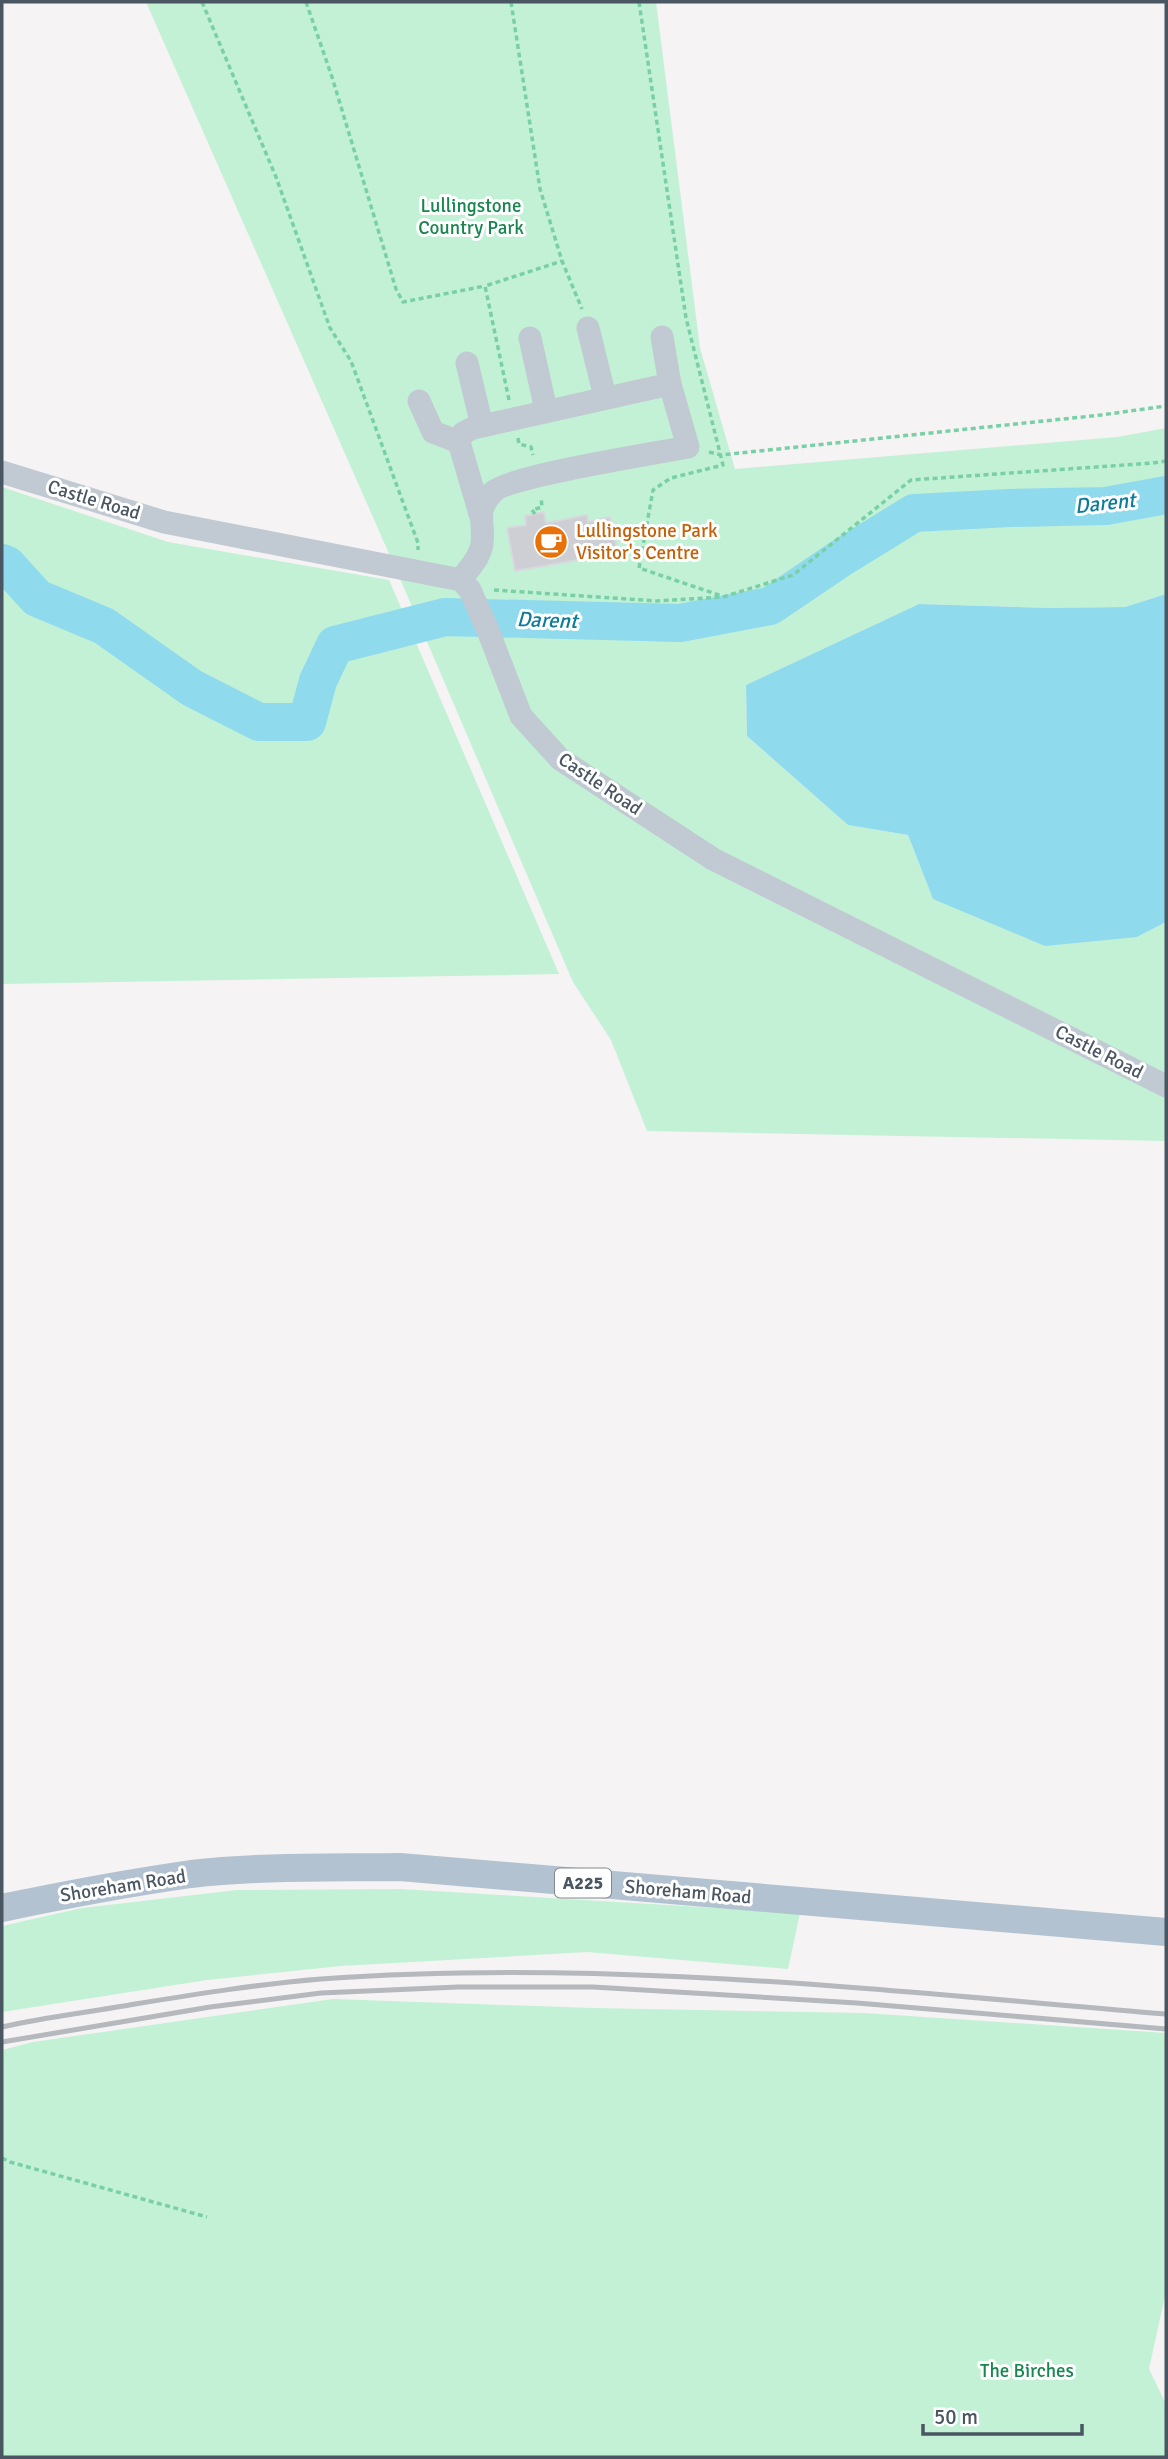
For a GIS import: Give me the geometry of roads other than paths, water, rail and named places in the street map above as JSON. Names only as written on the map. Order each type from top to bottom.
[{"type":"main road","name":"Shoreham Road","points":[[2,1908],[194,1874],[400,1867],[1166,1932]]},
{"type":"street","points":[[588,328],[605,397]]},
{"type":"street","points":[[480,514],[494,491],[536,476],[688,447],[670,384],[662,337]]},
{"type":"street","points":[[530,338],[546,410]]},
{"type":"street","points":[[467,363],[482,426]]},
{"type":"street","points":[[470,593],[482,544],[480,514],[459,442],[463,433],[546,410],[670,384]]},
{"type":"street","points":[[419,401],[433,432],[459,442]]},
{"type":"street","name":"Castle Road","points":[[2,472],[164,522],[470,593],[487,628],[521,716],[560,760],[713,859],[1166,1086]]},
{"type":"water","points":[[1166,594],[1166,922],[1137,937],[1045,946],[933,899],[908,835],[848,825],[747,736],[746,685],[919,604],[1125,607]]},
{"type":"waterway","name":"Darent","points":[[2,563],[7,565],[37,598],[104,626],[192,688],[259,722],[307,722],[318,681],[335,645],[445,617],[680,623],[770,606],[914,513],[1106,506],[1166,495]]},
{"type":"railway","points":[[2,2027],[251,1986],[321,1979],[532,1972],[850,1987],[1166,2014]]},
{"type":"railway","points":[[2,2042],[210,2007],[321,1993],[458,1987],[593,1987],[857,2003],[1166,2029]]},
{"type":"place","name":"Lullingstone Park Visitor's Centre","points":[[551,542]]},
{"type":"park label","name":"Lullingstone Country Park","points":[[471,217]]},
{"type":"park label","name":"The Birches","points":[[1027,2371]]}]
